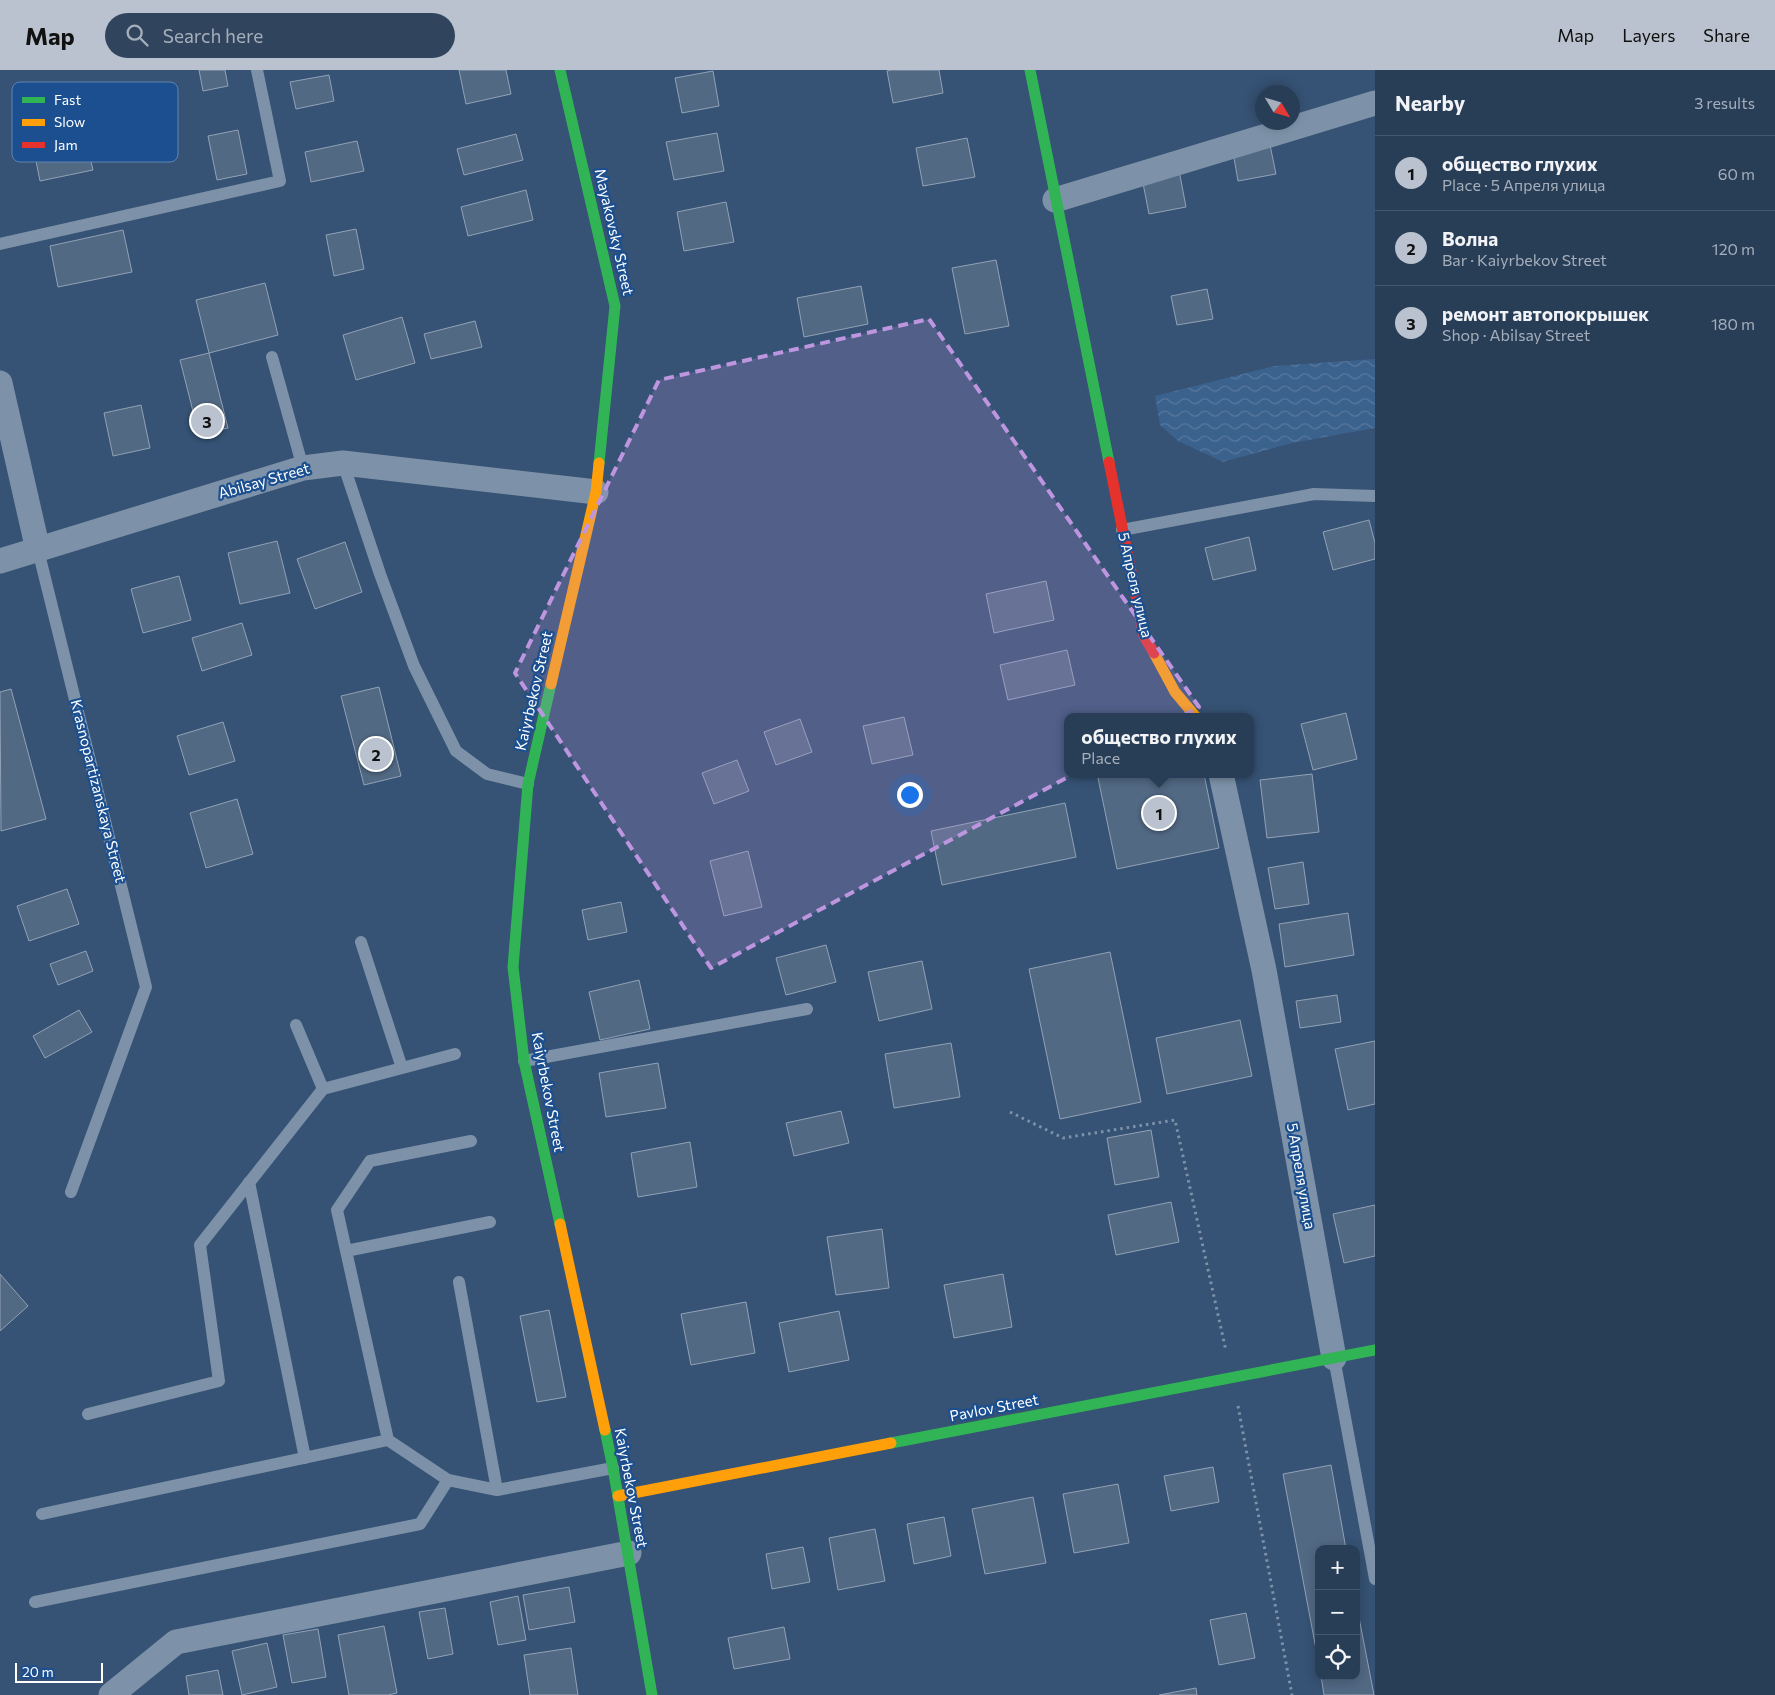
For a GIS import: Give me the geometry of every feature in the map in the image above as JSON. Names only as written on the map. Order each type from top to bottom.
[{"type":"main road","name":"Mayakovsky Street","points":[[560,70],[616,306],[596,492]]},
{"type":"main road","name":"5 Апреля улица","points":[[1030,70],[1144,636],[1175,692],[1193,713]]},
{"type":"main road","name":"Kaiyrbekov Street","points":[[596,492],[528,784],[513,967],[524,1061],[613,1468],[652,1695]]},
{"type":"main road","name":"Pavlov Street","points":[[618,1496],[1232,1376],[1375,1350]]},
{"type":"street","points":[[1055,200],[1375,103]]},
{"type":"street","name":"Krasnopartizanskaya Street","points":[[0,383],[38,550]]},
{"type":"street","name":"Abilsay Street","points":[[0,561],[303,468],[343,463],[596,492]]},
{"type":"street","name":"5 Апреля улица","points":[[1222,778],[1264,970],[1334,1358]]},
{"type":"street","points":[[111,1695],[176,1642],[629,1553]]},
{"type":"lane","points":[[0,244],[280,181],[257,70]]},
{"type":"lane","points":[[272,357],[303,468]]},
{"type":"lane","points":[[343,463],[380,574],[414,666],[456,751],[487,774],[528,784]]},
{"type":"lane","points":[[1122,530],[1314,494],[1375,496]]},
{"type":"lane","name":"Krasnopartizanskaya Street","points":[[38,550],[146,987],[71,1192]]},
{"type":"lane","points":[[361,942],[402,1068]]},
{"type":"lane","points":[[524,1061],[807,1009]]},
{"type":"lane","points":[[296,1025],[323,1089]]},
{"type":"lane","points":[[88,1414],[219,1381],[200,1245],[323,1089],[455,1054]]},
{"type":"lane","points":[[470,1140],[370,1160],[337,1210],[388,1440],[448,1480],[497,1490],[613,1468]]},
{"type":"lane","points":[[249,1182],[305,1458]]},
{"type":"lane","points":[[346,1251],[490,1222]]},
{"type":"lane","points":[[459,1282],[497,1490]]},
{"type":"lane","name":"5 Апреля улица","points":[[1334,1358],[1375,1579]]},
{"type":"lane","points":[[42,1514],[388,1440]]},
{"type":"lane","points":[[35,1602],[420,1524],[448,1480]]},
{"type":"path","points":[[1010,1112],[1063,1138],[1175,1120],[1232,1376],[1292,1695]]},
{"type":"highlighted area","points":[[929,319],[1199,707],[711,968],[515,673],[659,380]]},
{"type":"water","points":[[1375,359],[1375,428],[1292,443],[1223,462],[1178,441],[1160,425],[1155,396],[1274,366]]},
{"type":"building","points":[[199,70],[225,70],[228,86],[203,91]]},
{"type":"building","points":[[459,70],[506,70],[511,94],[466,104]]},
{"type":"building","points":[[939,70],[943,93],[893,103],[887,71]]},
{"type":"building","points":[[713,71],[719,106],[682,113],[675,78]]},
{"type":"building","points":[[329,75],[334,101],[296,109],[290,82]]},
{"type":"building","points":[[238,130],[247,174],[217,180],[208,136]]},
{"type":"building","points":[[717,133],[724,171],[674,180],[666,142]]},
{"type":"building","points":[[516,134],[523,160],[464,175],[457,149]]},
{"type":"building","points":[[967,138],[975,177],[923,186],[916,148]]},
{"type":"building","points":[[357,141],[364,171],[311,182],[305,152]]},
{"type":"building","points":[[1270,145],[1276,174],[1238,181],[1233,152]]},
{"type":"building","points":[[36,162],[91,162],[93,170],[40,181]]},
{"type":"building","points":[[1179,170],[1186,207],[1149,214],[1142,178]]},
{"type":"building","points":[[526,190],[533,220],[468,236],[461,207]]},
{"type":"building","points":[[726,202],[734,242],[684,251],[677,212]]},
{"type":"building","points":[[356,229],[364,269],[334,276],[326,235]]},
{"type":"building","points":[[123,230],[132,272],[58,287],[50,246]]},
{"type":"building","points":[[996,260],[1009,326],[965,334],[952,268]]},
{"type":"building","points":[[265,283],[278,335],[209,353],[196,300]]},
{"type":"building","points":[[861,286],[868,324],[804,337],[797,298]]},
{"type":"building","points":[[1207,289],[1213,319],[1177,325],[1171,296]]},
{"type":"building","points":[[402,317],[415,363],[356,380],[343,335]]},
{"type":"building","points":[[475,321],[482,347],[431,359],[424,334]]},
{"type":"building","points":[[209,353],[228,428],[199,435],[180,360]]},
{"type":"building","points":[[141,405],[150,448],[113,456],[104,413]]},
{"type":"building","points":[[1369,520],[1375,543],[1375,559],[1333,570],[1323,532]]},
{"type":"building","points":[[1249,537],[1256,570],[1213,580],[1205,548]]},
{"type":"building","points":[[277,541],[290,593],[240,604],[228,553]]},
{"type":"building","points":[[345,542],[362,592],[315,609],[297,559]]},
{"type":"building","points":[[179,576],[191,620],[143,633],[131,589]]},
{"type":"building","points":[[1046,581],[1054,620],[994,633],[986,594]]},
{"type":"building","points":[[242,623],[252,655],[202,671],[192,638]]},
{"type":"building","points":[[1067,650],[1075,685],[1008,700],[1000,665]]},
{"type":"building","points":[[379,687],[401,776],[364,785],[341,696]]},
{"type":"building","points":[[11,689],[46,819],[1,831],[0,692]]},
{"type":"building","points":[[1346,713],[1357,759],[1313,770],[1301,724]]},
{"type":"building","points":[[904,717],[913,755],[872,764],[863,726]]},
{"type":"building","points":[[800,719],[812,752],[776,765],[764,732]]},
{"type":"building","points":[[223,722],[235,761],[189,775],[177,736]]},
{"type":"building","points":[[737,760],[749,791],[714,804],[702,773]]},
{"type":"building","points":[[1312,774],[1319,832],[1267,838],[1260,780]]},
{"type":"building","points":[[1098,778],[1205,778],[1219,848],[1117,869]]},
{"type":"building","points":[[237,799],[253,854],[206,868],[190,813]]},
{"type":"building","points":[[1065,803],[1076,857],[942,885],[931,831]]},
{"type":"building","points":[[748,851],[762,907],[724,916],[710,861]]},
{"type":"building","points":[[1303,862],[1309,904],[1275,909],[1268,868]]},
{"type":"building","points":[[67,889],[79,924],[29,941],[17,906]]},
{"type":"building","points":[[621,902],[627,932],[588,940],[582,910]]},
{"type":"building","points":[[1348,913],[1354,955],[1285,967],[1279,924]]},
{"type":"building","points":[[826,945],[836,982],[786,995],[776,958]]},
{"type":"building","points":[[86,951],[93,971],[58,985],[50,964]]},
{"type":"building","points":[[1110,952],[1141,1102],[1060,1119],[1029,969]]},
{"type":"building","points":[[922,961],[932,1009],[879,1021],[868,972]]},
{"type":"building","points":[[639,980],[650,1029],[600,1040],[589,992]]},
{"type":"building","points":[[1337,995],[1341,1022],[1300,1028],[1296,1001]]},
{"type":"building","points":[[79,1010],[92,1032],[45,1058],[33,1036]]},
{"type":"building","points":[[1240,1020],[1252,1076],[1167,1094],[1156,1038]]},
{"type":"building","points":[[1375,1041],[1375,1104],[1348,1110],[1335,1049]]},
{"type":"building","points":[[951,1043],[960,1097],[894,1108],[885,1054]]},
{"type":"building","points":[[658,1063],[666,1108],[606,1117],[599,1073]]},
{"type":"building","points":[[841,1111],[849,1143],[794,1156],[786,1123]]},
{"type":"building","points":[[1151,1130],[1159,1177],[1115,1185],[1107,1138]]},
{"type":"building","points":[[690,1142],[697,1187],[638,1197],[631,1153]]},
{"type":"building","points":[[1171,1202],[1179,1242],[1116,1255],[1108,1215]]},
{"type":"building","points":[[1375,1205],[1375,1256],[1344,1263],[1333,1214]]},
{"type":"building","points":[[882,1229],[889,1288],[836,1295],[827,1237]]},
{"type":"building","points":[[0,1274],[28,1306],[0,1331]]},
{"type":"building","points":[[1003,1274],[1012,1327],[954,1338],[944,1285]]},
{"type":"building","points":[[746,1302],[755,1353],[691,1365],[681,1314]]},
{"type":"building","points":[[549,1310],[566,1397],[537,1402],[520,1316]]},
{"type":"building","points":[[839,1311],[849,1360],[789,1372],[779,1323]]},
{"type":"building","points":[[1331,1465],[1345,1545],[1315,1545],[1315,1644],[1283,1474]]},
{"type":"building","points":[[1213,1467],[1219,1502],[1171,1511],[1164,1476]]},
{"type":"building","points":[[1118,1484],[1129,1543],[1074,1553],[1063,1494]]},
{"type":"building","points":[[1033,1497],[1046,1563],[985,1574],[972,1509]]},
{"type":"building","points":[[944,1517],[951,1556],[914,1564],[907,1524]]},
{"type":"building","points":[[875,1529],[885,1581],[838,1590],[829,1538]]},
{"type":"building","points":[[803,1547],[810,1582],[772,1589],[766,1554]]},
{"type":"building","points":[[569,1587],[575,1622],[529,1630],[523,1595]]},
{"type":"building","points":[[518,1596],[526,1640],[498,1645],[490,1602]]},
{"type":"building","points":[[445,1608],[453,1654],[428,1659],[419,1612]]},
{"type":"building","points":[[1246,1613],[1255,1658],[1219,1665],[1210,1620]]},
{"type":"building","points":[[1360,1623],[1374,1695],[1324,1695],[1322,1680],[1360,1680]]},
{"type":"building","points":[[384,1626],[397,1693],[388,1695],[349,1695],[338,1635]]},
{"type":"building","points":[[784,1627],[790,1659],[734,1669],[728,1638]]},
{"type":"building","points":[[318,1629],[326,1677],[292,1683],[283,1635]]},
{"type":"building","points":[[267,1643],[277,1687],[242,1695],[232,1651]]},
{"type":"building","points":[[571,1648],[578,1695],[530,1695],[524,1655]]},
{"type":"building","points":[[218,1670],[223,1695],[189,1695],[186,1676]]},
{"type":"building","points":[[1196,1688],[1197,1695],[1159,1695]]},
{"type":"traffic: fast","points":[[560,70],[615,306],[599,463]]},
{"type":"traffic: fast","points":[[1030,70],[1109,462]]},
{"type":"traffic: fast","points":[[551,684],[528,784],[513,967],[524,1061],[560,1224]]},
{"type":"traffic: fast","points":[[891,1443],[1375,1350]]},
{"type":"traffic: fast","points":[[605,1430],[652,1695]]},
{"type":"traffic: slow","points":[[551,684],[596,492],[599,463]]},
{"type":"traffic: slow","points":[[1154,653],[1175,692],[1193,713]]},
{"type":"traffic: slow","points":[[560,1224],[605,1430]]},
{"type":"traffic: slow","points":[[618,1496],[891,1443]]},
{"type":"traffic: jam","points":[[1109,462],[1144,636],[1154,653]]},
{"type":"place","name":"ремонт автопокрышек","points":[[207,421]]},
{"type":"place","name":"Волна","points":[[376,754]]},
{"type":"place","name":"общество глухих","points":[[1159,813]]}]
